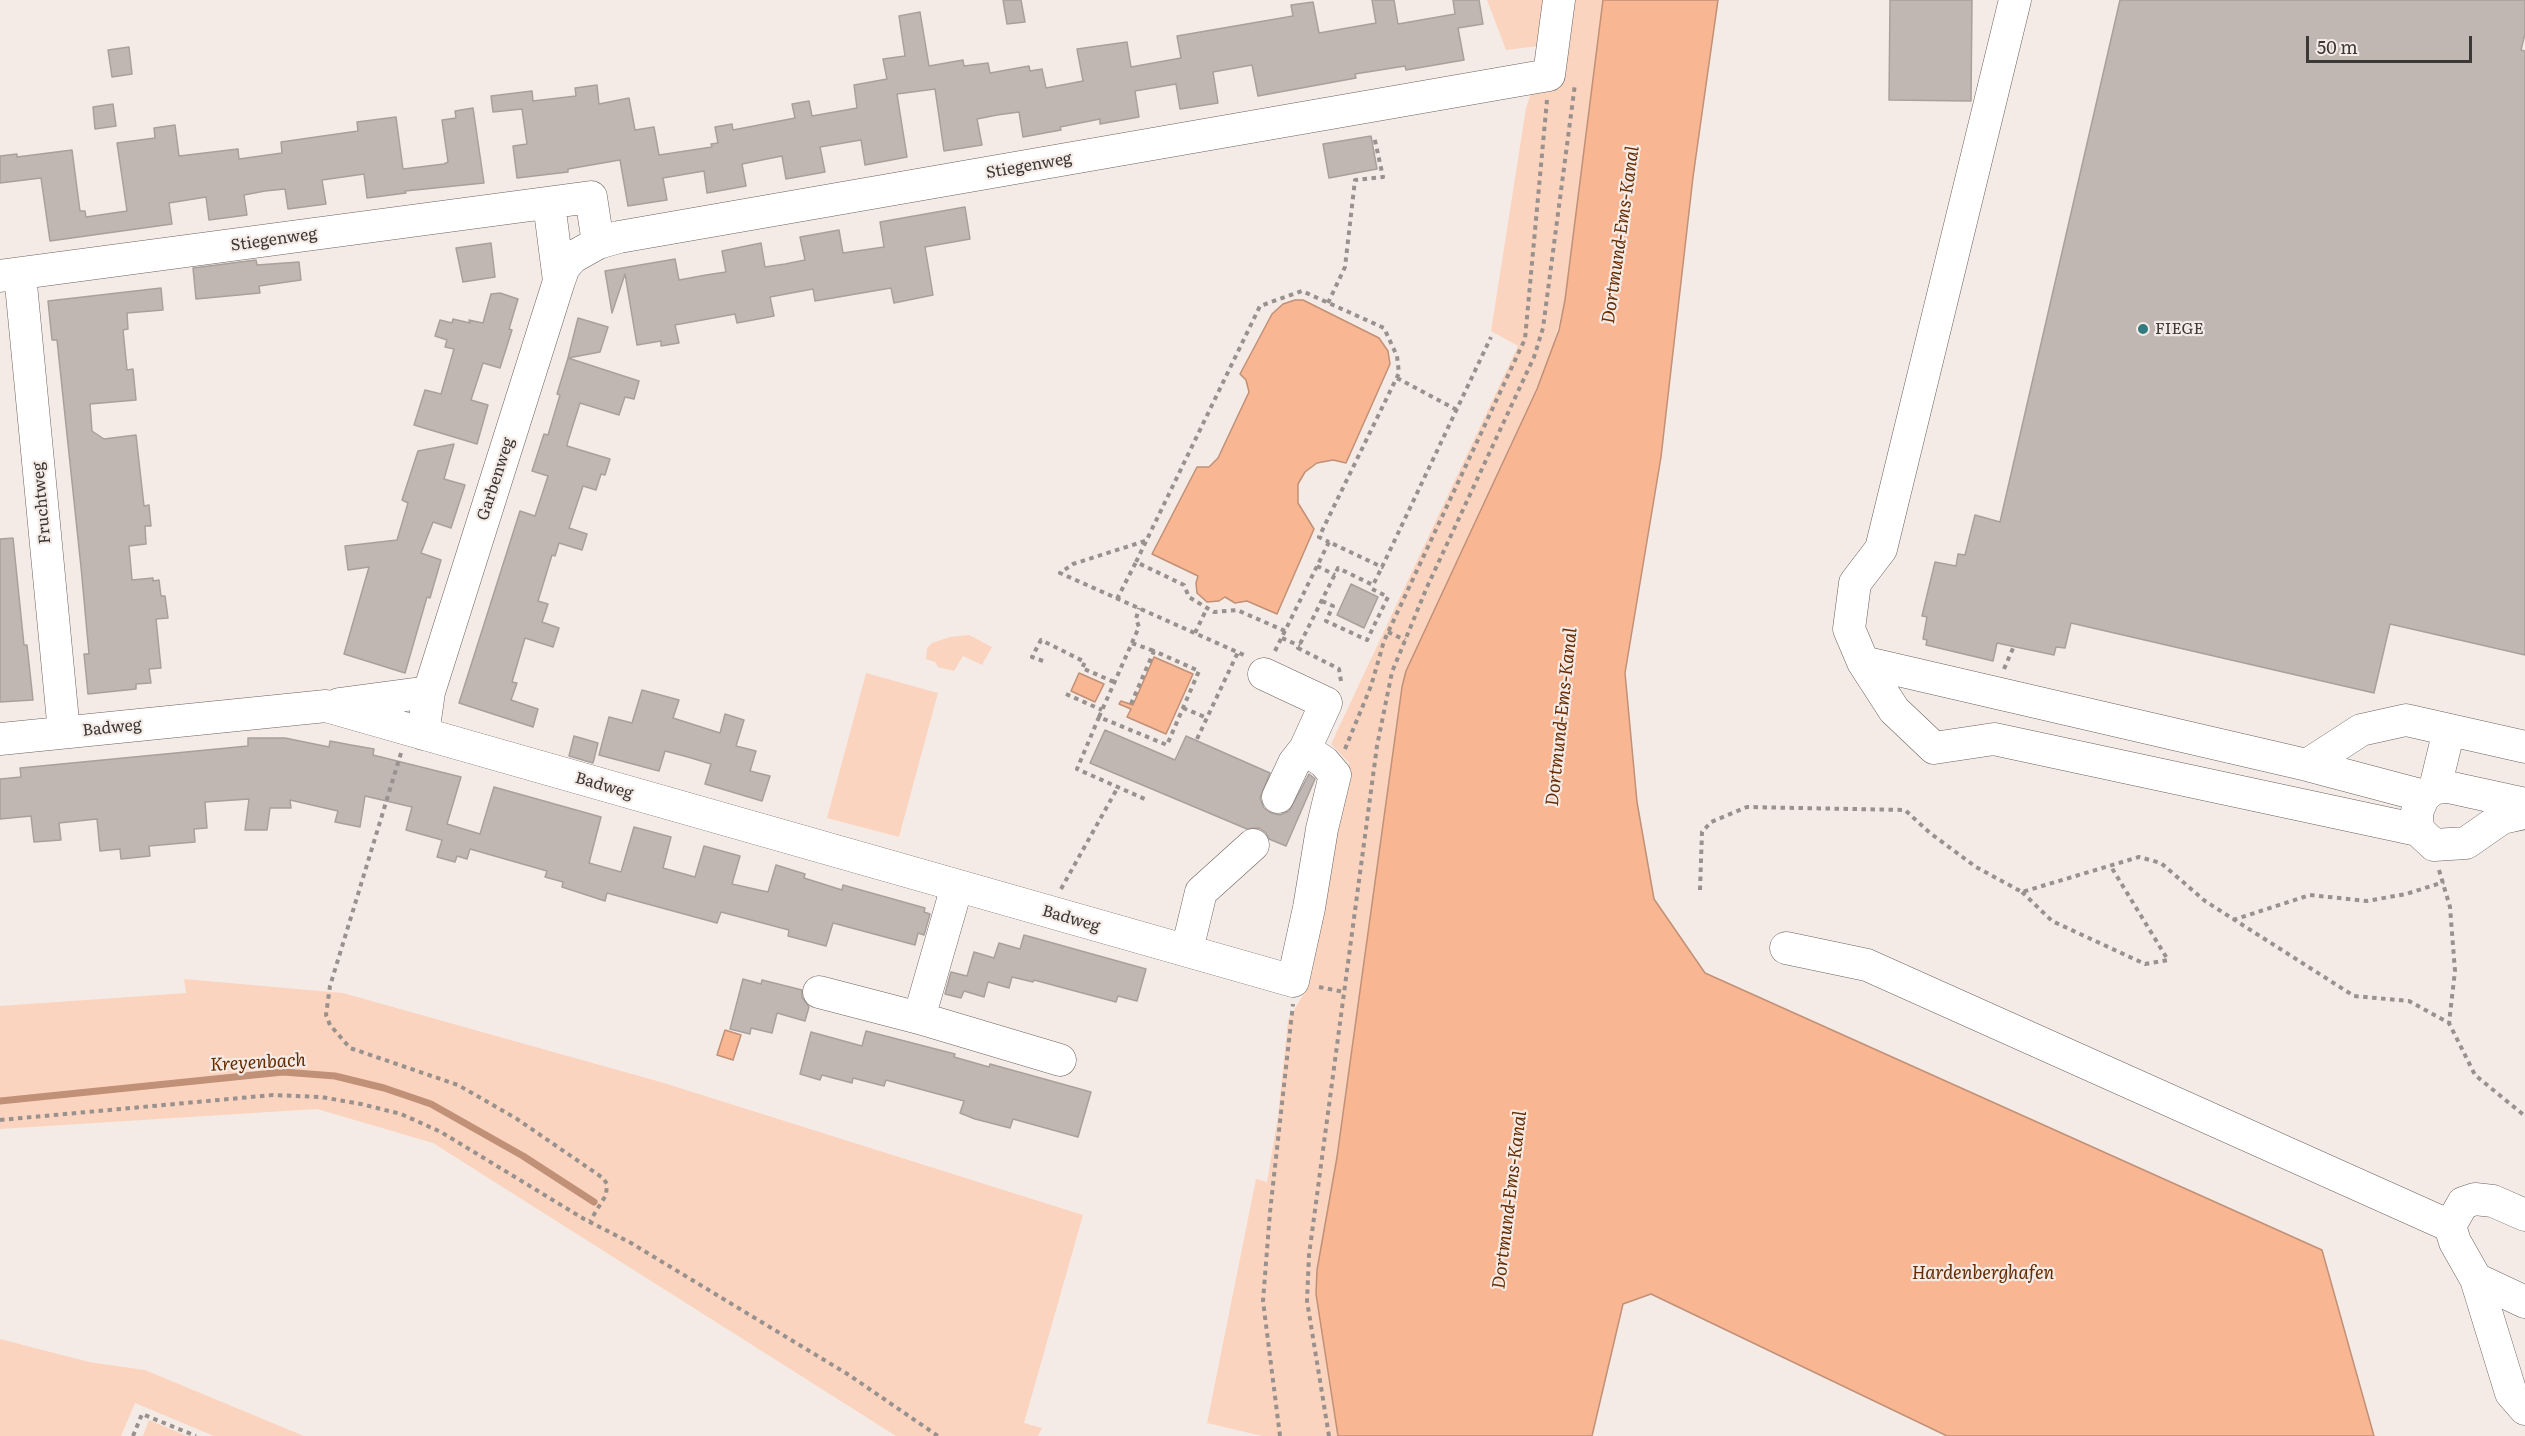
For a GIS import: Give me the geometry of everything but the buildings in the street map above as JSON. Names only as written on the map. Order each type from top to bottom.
[{"type":"street","points":[[1559,0],[1562,82]]},
{"type":"street","points":[[2015,0],[1881,549],[1855,582],[1848,629],[1863,663],[1894,710],[1934,748],[1994,739],[2418,830],[2434,845],[2466,843],[2502,818],[2525,813]]},
{"type":"street","name":"Stiegenweg","points":[[10,275],[591,197],[598,243],[620,237],[1562,82]]},
{"type":"street","points":[[549,203],[559,281]]},
{"type":"street","name":"Garbenweg","points":[[416,732],[564,267],[573,257],[598,243]]},
{"type":"street","name":"Fruchtweg","points":[[10,275],[64,732]]},
{"type":"street","points":[[1863,663],[2430,792],[2448,787],[2525,804]]},
{"type":"street","points":[[1256,665],[1326,703],[1305,749],[1294,763],[1278,797]]},
{"type":"street","points":[[327,706],[429,693]]},
{"type":"street","name":"Badweg","points":[[0,739],[327,706],[1302,983]]},
{"type":"street","points":[[2307,765],[2361,730],[2406,720],[2525,747]]},
{"type":"street","points":[[2418,830],[2417,812],[2430,792],[2449,730]]},
{"type":"street","points":[[1302,983],[1309,908],[1322,829],[1335,775],[1324,762],[1305,749]]},
{"type":"street","points":[[1192,952],[1201,892],[1253,845]]},
{"type":"street","points":[[919,1018],[957,886]]},
{"type":"street","points":[[1786,948],[1866,965],[2450,1226]]},
{"type":"street","points":[[819,992],[919,1018],[1060,1060]]},
{"type":"street","points":[[2525,1215],[2493,1201],[2475,1199],[2463,1203],[2450,1226],[2455,1242],[2476,1280],[2511,1393],[2525,1409]]},
{"type":"street","points":[[2476,1280],[2525,1302]]},
{"type":"path","points":[[1335,775],[1371,686],[1388,632],[1525,339],[1562,82]]},
{"type":"path","points":[[1329,1436],[1307,1301],[1309,1255],[1377,746],[1392,672],[1403,639],[1534,357],[1543,328],[1562,82]]},
{"type":"path","points":[[1328,303],[1345,267],[1355,180],[1383,177],[1374,136]]},
{"type":"path","points":[[1117,599],[1260,306],[1302,291],[1384,328],[1397,356],[1399,373],[1397,378],[1319,537],[1382,567]]},
{"type":"path","points":[[1322,601],[1333,606],[1326,621],[1367,640],[1388,597],[1372,589],[1373,585],[1491,337]]},
{"type":"path","points":[[1397,378],[1457,410]]},
{"type":"path","points":[[1147,540],[1073,564],[1060,573],[1238,652],[1256,665]]},
{"type":"path","points":[[1278,645],[1329,542]]},
{"type":"path","points":[[1136,562],[1184,585],[1189,597],[1214,612],[1237,610],[1285,631]]},
{"type":"path","points":[[1317,566],[1335,575]]},
{"type":"path","points":[[1326,703],[1334,707],[1342,691],[1339,669],[1298,648],[1338,568],[1373,585]]},
{"type":"path","points":[[1139,608],[1136,619],[1139,627],[1077,769],[1147,800]]},
{"type":"path","points":[[1195,633],[1207,608]]},
{"type":"path","points":[[1388,632],[1403,639]]},
{"type":"path","points":[[1282,638],[1300,646]]},
{"type":"path","points":[[1043,661],[1032,657],[1041,640],[1085,662],[1082,668],[1114,682]]},
{"type":"path","points":[[1099,717],[1167,745],[1199,671],[1132,642]]},
{"type":"path","points":[[2002,674],[2014,646]]},
{"type":"path","points":[[1131,704],[1154,651]]},
{"type":"path","points":[[1197,739],[1238,652]]},
{"type":"path","points":[[1066,694],[1102,710]]},
{"type":"path","points":[[1183,708],[1207,718]]},
{"type":"path","points":[[416,732],[330,986],[326,1015],[330,1025],[350,1048],[458,1085],[517,1119],[603,1178],[607,1184],[606,1195],[590,1221]]},
{"type":"path","points":[[1060,890],[1118,787]]},
{"type":"path","points":[[1700,890],[1702,832],[1711,822],[1747,807],[1905,810],[1930,833],[1976,867],[2022,892],[2052,921],[2145,964],[2168,960],[2110,866]]},
{"type":"path","points":[[2022,892],[2139,857],[2161,863],[2205,901],[2354,996],[2409,1001],[2449,1023]]},
{"type":"path","points":[[2437,864],[2450,907],[2455,971],[2449,1023],[2475,1075],[2525,1116]]},
{"type":"path","points":[[2233,920],[2310,895],[2367,901],[2406,894],[2444,882]]},
{"type":"path","points":[[1280,1436],[1263,1301],[1270,1212],[1293,1014],[1302,983],[1344,992]]},
{"type":"path","points":[[0,1120],[273,1095],[321,1097],[401,1114],[441,1132],[631,1243],[849,1375],[938,1436]]},
{"type":"path","points":[[133,1436],[142,1414],[196,1436]]},
{"type":"shaded area","points":[[1487,0],[1603,0],[1565,300],[1549,361],[1406,671],[1402,687],[1337,1157],[1317,1270],[1316,1294],[1338,1436],[1262,1436],[1207,1423],[1256,1179],[1267,1182],[1278,1116],[1288,1020],[1306,990],[1312,972],[1349,763],[1331,744],[1518,346],[1491,331],[1526,108],[1547,45],[1506,50]]},
{"type":"shaded area","points":[[969,635],[992,647],[982,665],[963,656],[954,671],[938,667],[935,662],[926,659],[927,648],[932,643],[950,637]]},
{"type":"shaded area","points":[[866,673],[938,693],[899,837],[827,818]]},
{"type":"shaded area","points":[[184,979],[343,993],[664,1083],[1083,1215],[1024,1423],[1042,1428],[1038,1436],[896,1436],[433,1143],[317,1109],[0,1129],[0,1006],[186,993]]},
{"type":"shaded area","points":[[0,1339],[89,1362],[145,1370],[304,1436],[214,1436],[135,1403],[121,1436],[0,1436]]},
{"type":"shaded area","points":[[149,1420],[187,1436],[143,1436]]},
{"type":"water","points":[[1603,0],[1718,0],[1693,177],[1661,457],[1625,673],[1637,802],[1654,899],[1705,973],[2322,1250],[2374,1436],[1947,1436],[1651,1294],[1623,1304],[1592,1436],[1338,1436],[1316,1294],[1317,1270],[1337,1157],[1402,687],[1406,671],[1537,389],[1559,330],[1565,300]]},
{"type":"water","points":[[1303,300],[1379,338],[1388,351],[1390,364],[1346,463],[1333,460],[1317,463],[1305,472],[1298,484],[1298,503],[1314,529],[1277,614],[1247,601],[1235,603],[1225,597],[1219,601],[1207,602],[1197,593],[1198,576],[1152,554],[1197,467],[1209,467],[1218,458],[1249,392],[1246,380],[1240,374],[1272,314],[1283,304]]},
{"type":"water","points":[[1154,657],[1193,674],[1166,734],[1127,717],[1131,709],[1119,704],[1121,701],[1133,705]]},
{"type":"water","points":[[1079,673],[1104,684],[1095,702],[1071,691]]},
{"type":"water","points":[[725,1030],[741,1035],[733,1060],[717,1055]]},
{"type":"waterway","name":"Kreyenbach","points":[[0,1101],[283,1072],[335,1076],[384,1088],[431,1104],[523,1156],[594,1202]]},
{"type":"place","name":"FIEGE","points":[[2143,329]]},
{"type":"water label","name":"Dortmund-Ems-Kanal","points":[[1621,235]]},
{"type":"water label","name":"Dortmund-Ems-Kanal","points":[[1562,717]]},
{"type":"water label","name":"Dortmund-Ems-Kanal","points":[[1510,1200]]},
{"type":"water label","name":"Hardenberghafen","points":[[1983,1274]]}]
